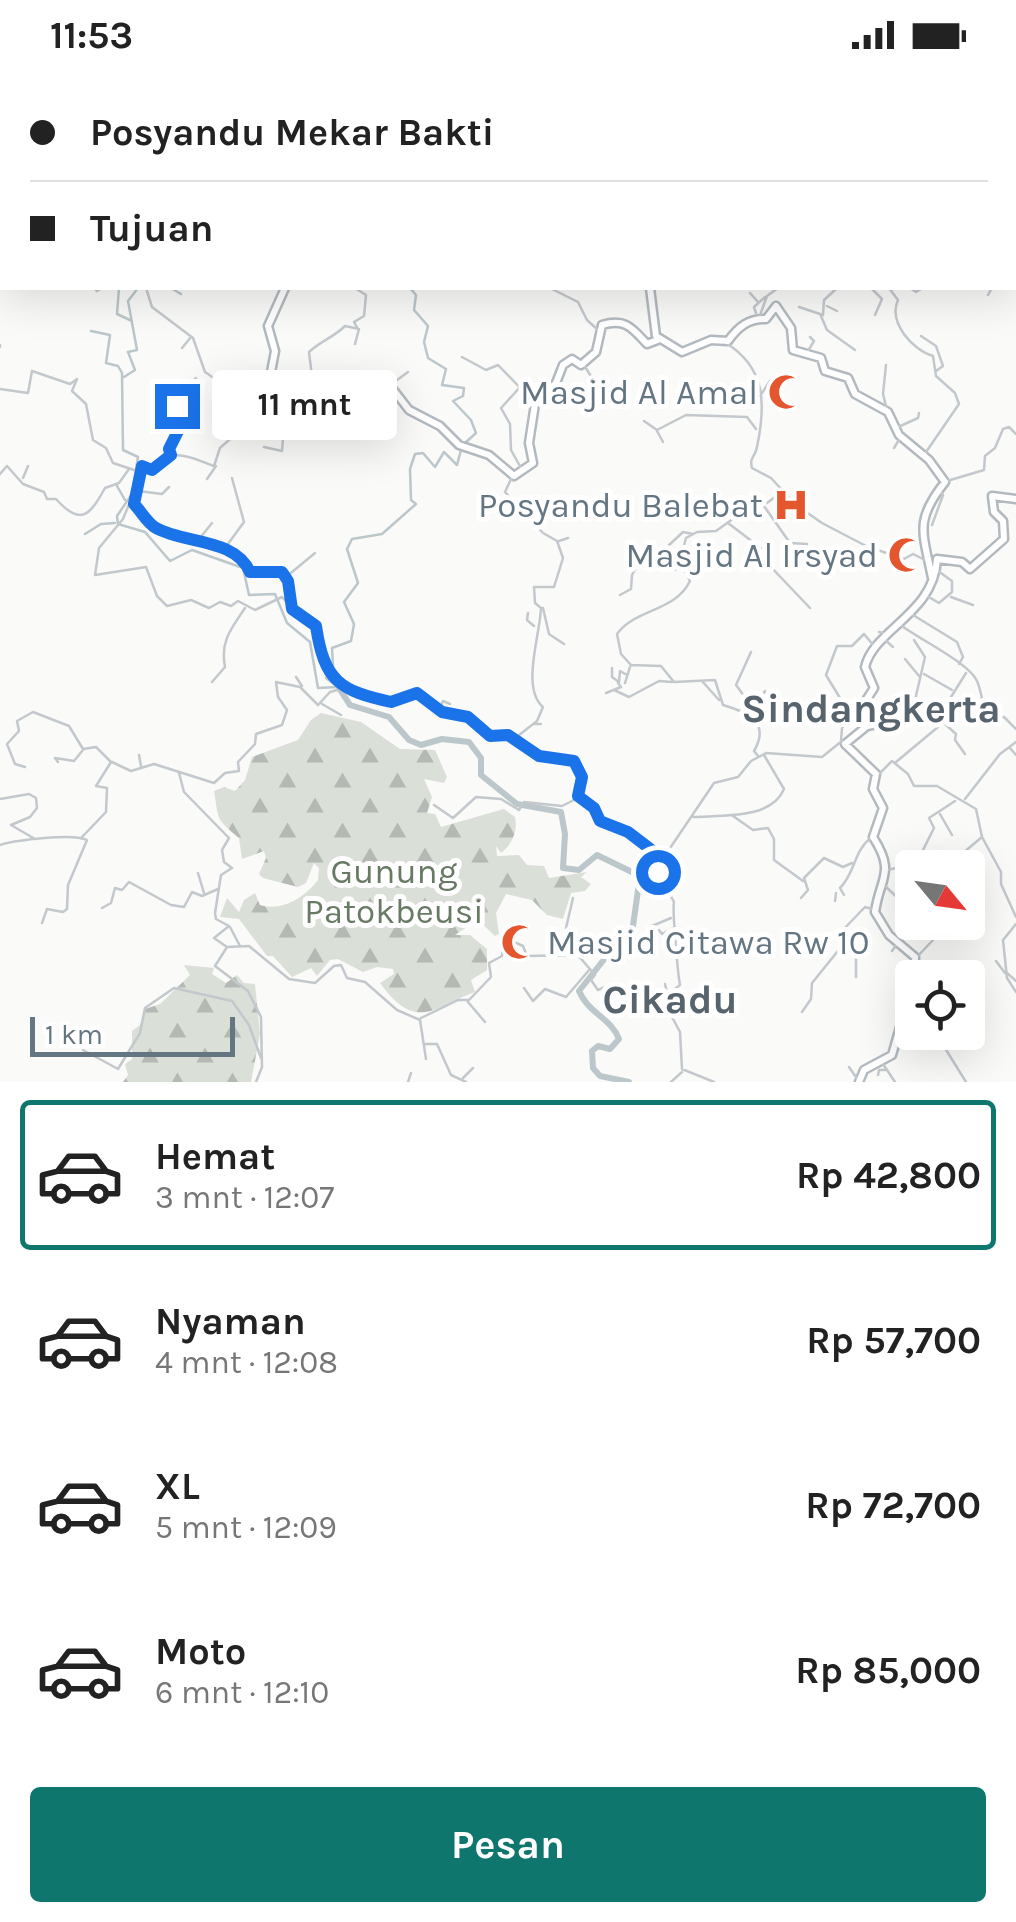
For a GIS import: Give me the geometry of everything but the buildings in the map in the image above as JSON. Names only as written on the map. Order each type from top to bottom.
[{"type":"street","points":[[148,290],[152,307],[192,336],[203,370],[236,394],[234,411],[248,424],[274,430],[295,420],[301,383],[312,378],[361,394],[389,387]]},
{"type":"street","points":[[288,290],[286,296],[277,299],[268,324],[275,351],[271,372],[294,412]]},
{"type":"street","points":[[355,344],[358,328],[354,322],[364,316],[366,295],[357,290]]},
{"type":"street","points":[[554,290],[578,302],[587,320],[601,332]]},
{"type":"street","points":[[650,290],[653,322],[660,339],[684,352],[728,341],[738,327],[759,317],[768,318],[777,307],[791,329],[793,349],[822,359],[826,372],[848,378],[858,396],[888,412]]},
{"type":"street","points":[[759,317],[754,308],[776,290]]},
{"type":"street","points":[[820,315],[826,306],[825,299],[835,290]]},
{"type":"street","points":[[873,290],[882,299],[875,315]]},
{"type":"street","points":[[892,290],[898,300],[894,309],[897,326],[915,346],[934,356],[934,370],[956,393],[959,405],[924,456]]},
{"type":"street","points":[[988,295],[991,290]]},
{"type":"street","points":[[750,293],[760,303]]},
{"type":"street","points":[[759,317],[767,297]]},
{"type":"street","points":[[826,306],[838,311]]},
{"type":"street","points":[[799,307],[820,315],[827,330],[856,350]]},
{"type":"street","points":[[583,364],[595,354],[604,324],[617,320],[632,327],[646,344],[660,339]]},
{"type":"street","points":[[312,378],[310,350],[335,338],[344,326],[358,328]]},
{"type":"street","points":[[182,348],[192,336]]},
{"type":"street","points":[[922,336],[936,346],[941,358],[942,369],[934,370]]},
{"type":"street","points":[[808,354],[814,341],[810,337]]},
{"type":"street","points":[[718,341],[754,365],[760,397],[757,449],[750,462],[754,470],[772,478],[804,511],[866,546],[904,558],[911,553],[929,561]]},
{"type":"street","points":[[462,358],[486,370],[498,365],[536,402]]},
{"type":"street","points":[[514,476],[534,463],[528,443],[536,402],[556,383],[564,364],[572,359],[583,364],[592,378],[590,387],[575,397],[579,399]]},
{"type":"street","points":[[886,365],[882,394],[895,429],[945,482]]},
{"type":"street","points":[[0,389],[28,393],[32,371],[68,384],[78,379],[72,392],[86,404],[94,440],[106,448],[113,463],[135,470]]},
{"type":"street","points":[[389,387],[391,380],[408,372]]},
{"type":"street","points":[[760,397],[770,381],[781,379],[774,372]]},
{"type":"street","points":[[170,402],[196,378]]},
{"type":"street","points":[[522,386],[502,408],[510,422],[512,450],[522,464],[505,492],[542,534],[557,542],[563,558],[556,586],[534,587],[535,603],[541,608],[549,634],[564,644]]},
{"type":"street","points":[[389,387],[406,408],[440,426],[462,447],[490,456],[514,476]]},
{"type":"street","points":[[157,398],[178,408],[174,416],[178,431],[169,449],[171,455]]},
{"type":"street","points":[[656,430],[696,413],[747,417],[757,431]]},
{"type":"street","points":[[895,429],[918,418],[918,414]]},
{"type":"street","points":[[644,421],[663,442]]},
{"type":"street","points":[[207,479],[217,465],[220,450],[248,424]]},
{"type":"street","points":[[264,447],[282,452],[284,425]]},
{"type":"street","points":[[934,574],[922,522],[939,490],[945,482],[984,470],[985,456],[995,448],[1004,429],[1009,427],[1016,434]]},
{"type":"street","points":[[224,435],[229,441]]},
{"type":"street","points":[[894,448],[901,437]]},
{"type":"street","points":[[0,474],[7,466],[22,484],[44,492],[48,500],[57,500],[66,511],[85,515],[93,511],[105,488],[142,466],[152,470],[171,455],[200,458],[208,466],[217,465]]},
{"type":"street","points":[[22,480],[28,466]]},
{"type":"street","points":[[135,470],[134,505],[154,527],[224,550],[246,562],[250,572],[269,569],[286,578]]},
{"type":"street","points":[[224,550],[244,522],[232,478]]},
{"type":"street","points":[[136,493],[162,494],[169,487]]},
{"type":"street","points":[[932,525],[943,494],[939,490]]},
{"type":"street","points":[[620,594],[632,589],[632,575],[639,562],[651,561],[672,539],[716,531],[751,506],[763,505],[783,491]]},
{"type":"street","points":[[136,493],[100,547],[96,575],[146,567],[162,604],[173,606],[191,600],[209,608],[220,602],[231,606],[238,601],[247,608],[266,607],[278,599],[316,626],[328,674],[343,689]]},
{"type":"street","points":[[875,780],[868,762],[843,743],[840,731],[874,688],[864,665],[883,635],[912,614],[934,574],[938,558],[962,562],[968,569],[1006,535],[991,498],[1016,499]]},
{"type":"street","points":[[763,505],[785,539],[792,544],[807,544]]},
{"type":"street","points":[[728,522],[762,549],[769,565],[810,608]]},
{"type":"street","points":[[922,522],[937,528]]},
{"type":"street","points":[[199,539],[212,523]]},
{"type":"street","points":[[664,563],[675,570],[680,566],[688,535]]},
{"type":"street","points":[[557,542],[568,538]]},
{"type":"street","points":[[286,578],[315,553]]},
{"type":"street","points":[[630,666],[622,654],[618,632],[682,593],[690,581],[680,566]]},
{"type":"street","points":[[667,572],[671,567]]},
{"type":"street","points":[[934,574],[952,580],[950,596]]},
{"type":"street","points":[[286,578],[292,608]]},
{"type":"street","points":[[923,594],[938,603],[950,596]]},
{"type":"street","points":[[950,596],[972,605]]},
{"type":"street","points":[[212,682],[225,667],[222,653],[228,628],[247,608]]},
{"type":"street","points":[[514,739],[543,707],[534,698],[530,680],[537,658],[535,627],[541,608]]},
{"type":"street","points":[[528,613],[527,620],[535,627]]},
{"type":"street","points":[[912,614],[920,623],[957,642],[963,657],[958,664]]},
{"type":"street","points":[[901,625],[916,638],[948,653],[978,682],[989,719],[1004,718],[1016,730]]},
{"type":"street","points":[[840,698],[826,674],[838,644],[852,646],[864,634],[875,647]]},
{"type":"street","points":[[883,635],[893,647]]},
{"type":"street","points":[[916,638],[913,644],[925,657],[915,702],[928,718],[935,716],[967,672]]},
{"type":"street","points":[[749,713],[750,704],[736,685],[750,652]]},
{"type":"street","points":[[905,659],[921,675],[953,690]]},
{"type":"street","points":[[625,683],[630,666]]},
{"type":"street","points":[[630,666],[661,666],[674,682]]},
{"type":"street","points":[[612,668],[613,678],[631,696]]},
{"type":"street","points":[[606,693],[620,684],[620,671],[627,676]]},
{"type":"street","points":[[296,677],[300,687]]},
{"type":"street","points":[[58,762],[55,758],[74,762],[84,749],[95,746],[112,762],[131,771],[154,764],[190,778],[198,774],[213,783],[228,772],[236,773],[239,760],[256,743],[256,734],[280,726],[287,710],[275,682],[282,680],[311,694],[313,704],[321,703],[330,692],[343,689],[391,702],[415,693],[428,698],[438,710],[468,717],[490,736],[514,739],[539,756],[568,758],[577,764],[582,777],[579,797]]},
{"type":"street","points":[[702,680],[720,701],[749,713],[759,728],[754,751],[761,755],[824,757],[866,726],[882,723],[896,706],[892,702],[880,711],[866,707],[863,701]]},
{"type":"street","points":[[614,690],[631,696],[659,681],[715,680],[720,701]]},
{"type":"street","points":[[749,713],[765,691]]},
{"type":"street","points":[[438,710],[440,699],[450,704]]},
{"type":"street","points":[[971,715],[982,701]]},
{"type":"street","points":[[321,703],[327,711],[337,709],[342,715]]},
{"type":"street","points":[[25,766],[15,764],[7,744],[18,732],[17,720],[33,712],[69,726],[84,749]]},
{"type":"street","points":[[935,716],[956,734],[956,741],[966,754]]},
{"type":"street","points":[[896,763],[944,722]]},
{"type":"street","points":[[532,723],[541,724]]},
{"type":"street","points":[[280,726],[284,732]]},
{"type":"street","points":[[956,741],[960,736]]},
{"type":"street","points":[[964,800],[1016,742]]},
{"type":"street","points":[[1009,747],[1016,755]]},
{"type":"street","points":[[139,755],[142,766]]},
{"type":"street","points":[[692,816],[765,807],[783,793],[780,778],[766,766],[761,755]]},
{"type":"street","points":[[668,994],[680,986],[672,917],[674,902],[658,872],[665,850],[714,783],[738,776],[761,755]]},
{"type":"street","points":[[834,901],[852,862],[874,837],[883,808],[873,791],[875,780],[890,761],[914,786],[936,786],[976,809],[982,837],[1001,872],[1001,884],[1016,917]]},
{"type":"street","points":[[82,837],[106,813],[107,790],[96,786],[112,762]]},
{"type":"street","points":[[179,773],[184,791],[229,838],[222,852],[224,862],[232,868],[221,874],[216,918],[229,926],[242,948]]},
{"type":"street","points":[[971,794],[976,798]]},
{"type":"street","points":[[434,805],[453,818],[462,804],[474,797],[492,796],[524,816]]},
{"type":"street","points":[[0,800],[35,797],[36,810],[11,826],[42,838]]},
{"type":"street","points":[[519,810],[523,804],[562,806],[579,797]]},
{"type":"street","points":[[579,797],[594,808],[600,821],[628,832],[662,858],[663,863]]},
{"type":"street","points":[[886,870],[907,869],[919,861],[934,828],[929,818],[952,807],[955,800]]},
{"type":"street","points":[[938,811],[952,834]]},
{"type":"street","points":[[732,814],[749,829],[768,828],[774,840],[774,859],[803,881],[808,890],[801,898]]},
{"type":"street","points":[[0,846],[19,838],[82,837],[87,841],[68,885],[67,909],[47,909],[42,923]]},
{"type":"street","points":[[874,837],[886,870],[875,910]]},
{"type":"street","points":[[967,850],[982,837]]},
{"type":"street","points":[[803,881],[825,858],[843,867],[852,862]]},
{"type":"street","points":[[198,873],[205,894]]},
{"type":"street","points":[[102,908],[111,902],[116,888],[122,890],[131,882],[173,906],[186,907],[192,892],[205,894],[219,889]]},
{"type":"street","points":[[884,886],[895,896]]},
{"type":"street","points":[[573,898],[566,928],[572,932],[570,945],[576,954]]},
{"type":"street","points":[[856,976],[856,950],[841,932],[865,907],[875,910],[898,943],[916,960],[933,940]]},
{"type":"street","points":[[652,926],[672,917]]},
{"type":"street","points":[[1016,924],[1003,938],[1006,973],[1016,992]]},
{"type":"street","points":[[229,926],[214,938],[227,947],[248,945],[294,981],[316,983],[340,965],[348,978],[365,982],[400,1012],[419,1020],[458,1000],[468,1001],[484,1022]]},
{"type":"street","points":[[659,930],[662,934],[676,926]]},
{"type":"street","points":[[501,936],[524,946],[527,956],[576,954],[585,958],[599,991],[605,986],[645,1007],[666,1004]]},
{"type":"street","points":[[670,942],[677,941]]},
{"type":"street","points":[[802,1012],[812,996],[812,984],[846,941]]},
{"type":"street","points":[[468,1001],[489,979],[488,963],[502,956],[502,946],[510,942]]},
{"type":"street","points":[[892,950],[898,943]]},
{"type":"street","points":[[227,947],[215,966],[250,995],[261,1020],[262,1059],[256,1082]]},
{"type":"street","points":[[996,961],[1016,981]]},
{"type":"street","points":[[522,997],[525,990],[534,1002],[546,990],[568,996],[593,972]]},
{"type":"street","points":[[665,984],[666,1004],[680,1032],[683,1071]]},
{"type":"street","points":[[83,1050],[93,1059],[120,1067],[140,1033],[145,1008],[174,988],[232,1001],[249,1026],[262,1059]]},
{"type":"street","points":[[419,1020],[426,1059]]},
{"type":"street","points":[[425,1044],[437,1044],[451,1074],[464,1081],[473,1068]]},
{"type":"street","points":[[878,1075],[895,1048]]},
{"type":"street","points":[[943,1050],[966,1082]]},
{"type":"street","points":[[850,1066],[859,1081]]},
{"type":"street","points":[[859,1081],[866,1068],[885,1067]]},
{"type":"street","points":[[885,1067],[895,1082]]},
{"type":"street","points":[[670,1082],[683,1071]]},
{"type":"street","points":[[683,1071],[714,1082]]},
{"type":"street","points":[[408,1082],[411,1073]]},
{"type":"street","points":[[676,1076],[680,1082]]},
{"type":"green space","name":"Gunung Patokbeusi","points":[[321,713],[361,722],[400,749],[435,750],[447,777],[444,783],[424,779],[432,797],[427,813],[435,814],[441,827],[504,809],[515,817],[516,827],[505,850],[501,853],[496,846],[497,856],[519,855],[527,865],[544,866],[549,878],[587,872],[581,877],[591,884],[585,891],[571,893],[563,919],[547,915],[532,900],[506,894],[496,913],[499,934],[495,936],[468,910],[473,923],[455,935],[470,935],[487,949],[487,970],[471,980],[475,992],[437,1009],[416,1012],[393,999],[380,983],[394,974],[393,969],[377,967],[363,972],[338,959],[330,960],[317,976],[311,968],[292,977],[273,956],[267,956],[239,919],[220,917],[227,898],[239,912],[244,900],[255,893],[260,905],[268,907],[292,902],[318,880],[319,868],[314,863],[306,883],[298,887],[263,878],[259,874],[266,858],[264,851],[242,859],[239,838],[219,818],[214,791],[224,787],[235,791],[245,780],[252,757],[298,740],[311,720]]},
{"type":"green space","points":[[184,965],[214,968],[212,974],[226,983],[237,975],[244,983],[255,984],[260,1034],[251,1082],[123,1082],[128,1075],[125,1064],[132,1059],[132,1031],[140,1025],[145,1009],[160,1004],[190,975]]},
{"type":"waterway","points":[[119,290],[117,314],[132,321]]},
{"type":"waterway","points":[[124,377],[135,370],[128,352],[137,350],[128,301],[136,290]]},
{"type":"waterway","points":[[174,290],[181,294]]},
{"type":"waterway","points":[[412,290],[416,295],[414,310],[428,326],[424,342],[428,358],[446,369],[442,385],[464,388],[463,396],[453,401],[471,420],[476,433],[465,443]]},
{"type":"waterway","points":[[91,331],[110,335],[106,363],[118,366],[122,373],[123,450],[138,457],[132,494],[117,516],[118,524],[145,532],[170,561],[192,550],[243,568],[249,595],[275,594],[287,623],[310,642],[318,688],[337,687]]},
{"type":"waterway","points":[[339,688],[326,678],[333,666],[332,648],[351,641],[354,624],[344,602],[358,583],[347,549],[352,539],[382,534],[416,504],[411,500],[410,469],[415,454],[423,453],[435,467],[444,452],[457,465],[461,450]]},
{"type":"waterway","points":[[117,486],[125,500]]},
{"type":"waterway","points":[[85,534],[101,524],[115,523]]},
{"type":"waterway","points":[[339,688],[350,705],[389,717],[409,740],[421,745],[442,739],[469,742],[481,758],[481,775],[517,804],[561,812],[565,834],[563,868],[579,870],[597,855],[640,876],[631,940],[610,952],[579,991],[619,1039],[610,1049],[598,1046],[592,1051],[593,1068],[600,1076],[629,1082]]},
{"type":"place","name":"Masjid Al Amal","points":[[786,392]]},
{"type":"place","name":"Posyandu Balebat","points":[[791,505]]},
{"type":"place","name":"Masjid Al Irsyad","points":[[906,555]]},
{"type":"place","name":"Masjid Citawa Rw 10","points":[[519,942]]},
{"type":"district","name":"Sindangkerta","points":[[871,708]]},
{"type":"district","name":"Cikadu","points":[[670,999]]},
{"type":"route","points":[[177,406],[174,417],[178,431],[169,449],[171,455],[152,470],[142,466],[137,480],[134,504],[152,525],[228,551],[246,562],[250,572],[282,572],[288,581],[292,609],[316,626],[327,672],[344,688],[391,702],[417,693],[442,712],[468,717],[490,736],[508,735],[539,756],[574,761],[582,777],[578,796],[594,808],[600,821],[628,832],[646,850],[662,858],[664,862],[658,872]]}]
